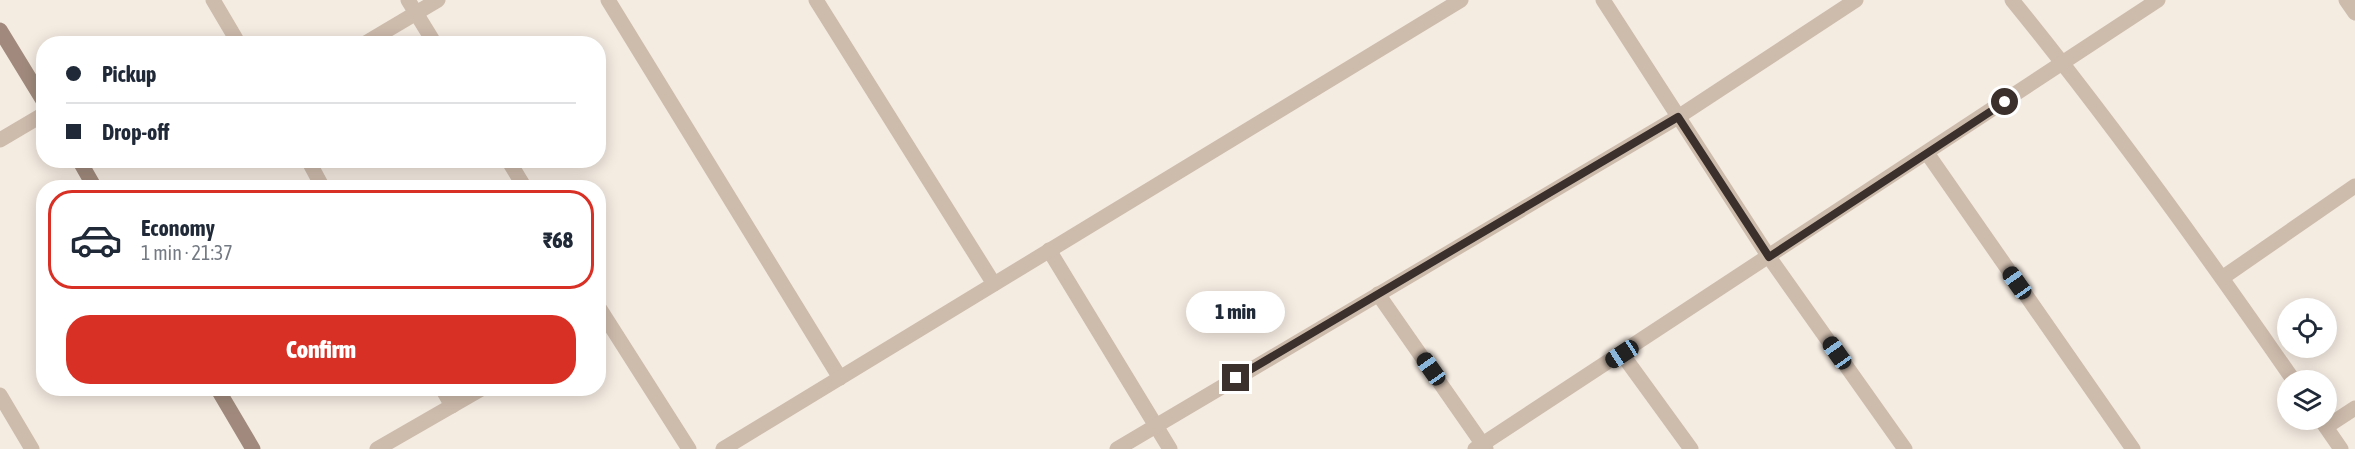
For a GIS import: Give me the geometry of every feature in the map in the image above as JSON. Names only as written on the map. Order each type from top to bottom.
[{"type":"street","points":[[213,0],[234,36]]},
{"type":"street","points":[[374,36],[412,6],[438,0]]},
{"type":"street","points":[[608,0],[840,378]]},
{"type":"street","points":[[816,0],[994,284]]},
{"type":"street","points":[[723,449],[1461,0]]},
{"type":"street","points":[[1603,0],[1769,257],[1905,449]]},
{"type":"street","points":[[1117,449],[1678,117],[1856,0]]},
{"type":"street","points":[[2012,0],[2063,63],[2222,278],[2286,370]]},
{"type":"street","points":[[1378,294],[1481,447],[2158,0]]},
{"type":"street","points":[[2346,0],[2355,13]]},
{"type":"street","points":[[412,6],[430,36]]},
{"type":"street","points":[[0,30],[36,89]]},
{"type":"street","points":[[0,140],[36,119]]},
{"type":"street","points":[[1927,153],[2133,449]]},
{"type":"street","points":[[2222,278],[2355,186]]},
{"type":"street","points":[[1049,250],[1170,449]]},
{"type":"street","points":[[606,324],[689,449]]},
{"type":"street","points":[[1622,354],[1691,449]]},
{"type":"street","points":[[0,395],[32,449]]},
{"type":"street","points":[[222,396],[253,449]]},
{"type":"street","points":[[446,396],[452,406]]},
{"type":"street","points":[[377,449],[469,396]]},
{"type":"street","points":[[2337,417],[2355,408]]},
{"type":"street","points":[[2328,430],[2341,449]]},
{"type":"route","points":[[1236,378],[1678,117],[1769,257],[2005,102]]}]
